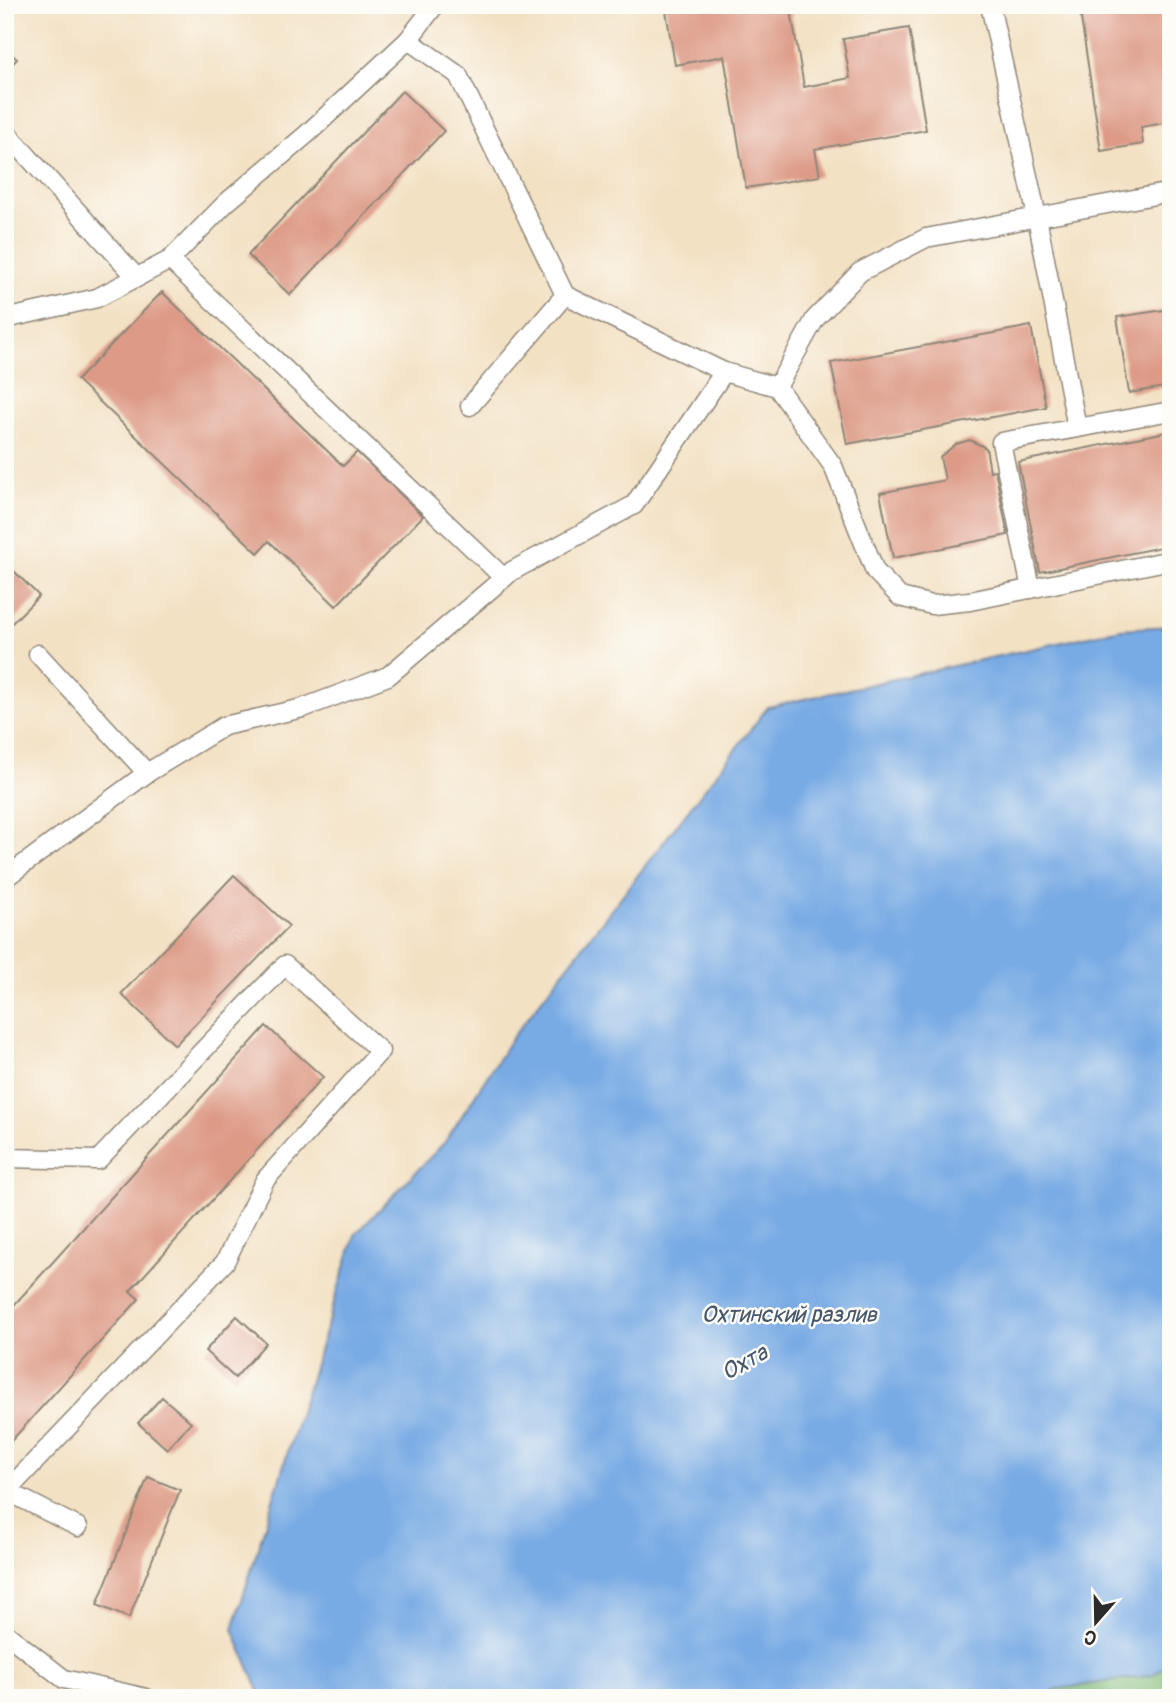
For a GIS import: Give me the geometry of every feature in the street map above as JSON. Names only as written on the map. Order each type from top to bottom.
[{"type":"lane","points":[[5,320],[97,298],[170,260],[226,203],[307,134],[408,40],[435,5]]},
{"type":"lane","points":[[990,5],[1037,217],[1077,428]]},
{"type":"lane","points":[[408,40],[458,75],[565,295],[724,372],[777,387],[833,466],[876,571],[900,597],[932,606],[970,601],[1171,560]]},
{"type":"lane","points":[[5,131],[137,278]]},
{"type":"lane","points":[[777,387],[815,319],[860,272],[926,238],[1171,192]]},
{"type":"lane","points":[[170,260],[504,578]]},
{"type":"lane","points":[[470,406],[565,295]]},
{"type":"lane","points":[[5,878],[147,773],[224,726],[303,708],[388,676],[512,571],[634,505],[724,372]]},
{"type":"lane","points":[[1031,589],[1001,442],[1171,411]]},
{"type":"lane","points":[[38,654],[147,773]]},
{"type":"lane","points":[[5,1158],[98,1160],[285,965],[380,1051],[265,1180],[225,1262],[6,1492],[78,1527]]},
{"type":"lane","points":[[5,1633],[64,1679],[146,1698]]},
{"type":"green space","points":[[1171,1663],[1171,1698],[1044,1698],[1057,1689],[1152,1675]]},
{"type":"water","name":"Охтинский разлив","points":[[1171,626],[1171,1663],[1152,1675],[1057,1689],[1043,1698],[262,1698],[233,1629],[355,1235],[445,1142],[512,1038],[768,707],[1121,629]]},
{"type":"building","points":[[665,5],[790,5],[804,87],[850,78],[843,39],[909,28],[926,130],[815,149],[820,176],[746,188],[724,56],[675,65]]},
{"type":"building","points":[[1079,5],[1171,5],[1171,122],[1141,127],[1143,144],[1101,151]]},
{"type":"building","points":[[5,48],[17,59],[5,72]]},
{"type":"building","points":[[402,91],[444,131],[290,295],[248,255]]},
{"type":"building","points":[[162,292],[343,466],[357,452],[423,516],[336,606],[269,541],[258,553],[77,380]]},
{"type":"building","points":[[1171,309],[1171,386],[1129,393],[1117,317]]},
{"type":"building","points":[[1031,326],[1046,407],[847,444],[831,363]]},
{"type":"building","points":[[1171,431],[1171,545],[1040,572],[1018,462]]},
{"type":"building","points":[[970,440],[986,448],[990,471],[995,470],[1008,535],[893,558],[880,493],[945,480],[940,457],[956,444]]},
{"type":"building","points":[[5,562],[39,596],[5,630]]},
{"type":"building","points":[[234,875],[289,926],[175,1045],[121,994]]},
{"type":"building","points":[[266,1026],[323,1077],[130,1291],[139,1299],[5,1448],[5,1315]]},
{"type":"building","points":[[237,1316],[266,1343],[235,1378],[205,1351]]},
{"type":"building","points":[[162,1397],[191,1422],[167,1449],[138,1423]]},
{"type":"building","points":[[148,1477],[180,1490],[129,1618],[97,1605]]},
{"type":"water label","name":"Охта","points":[[744,1362]]}]
